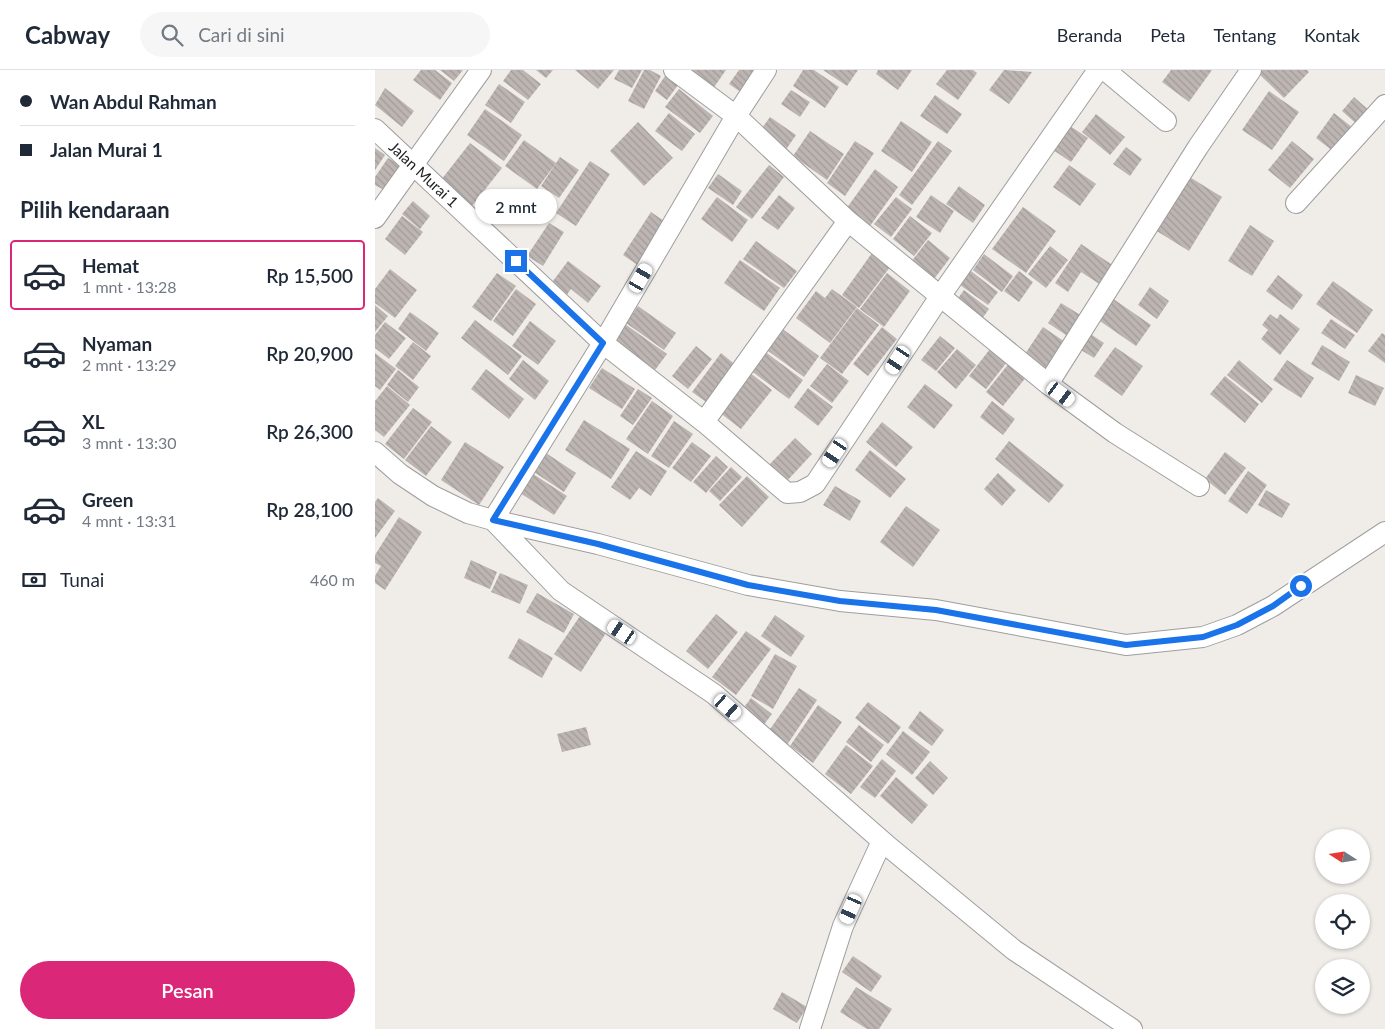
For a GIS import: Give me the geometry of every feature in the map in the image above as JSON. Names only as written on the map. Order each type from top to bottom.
[{"type":"street","points":[[375,218],[481,70]]},
{"type":"street","points":[[674,70],[736,116],[848,221],[939,298],[1048,384],[1115,433],[1199,486]]},
{"type":"street","points":[[493,520],[603,343],[736,116],[766,70]]},
{"type":"street","name":"Jalan Murai 1","points":[[375,129],[415,164],[603,343],[705,422],[787,493],[801,492],[815,484],[939,298],[1098,70]]},
{"type":"street","points":[[1105,70],[1166,122]]},
{"type":"street","points":[[1048,384],[1197,147],[1251,70]]},
{"type":"street","points":[[1296,203],[1385,105]]},
{"type":"street","points":[[705,422],[848,221]]},
{"type":"street","points":[[375,452],[400,474],[433,496],[468,513],[493,520],[598,544],[748,585],[840,601],[936,610],[1126,645],[1203,637],[1237,625],[1273,606],[1385,532]]},
{"type":"street","points":[[493,520],[561,591],[714,694],[882,841],[1015,950],[1132,1029]]},
{"type":"street","points":[[810,1029],[843,926],[882,841]]},
{"type":"building","points":[[421,70],[435,70],[452,83],[440,100],[413,80]]},
{"type":"building","points":[[440,70],[463,70],[454,81]]},
{"type":"building","points":[[511,70],[523,70],[541,84],[528,100],[503,81]]},
{"type":"building","points":[[536,70],[553,70],[546,78]]},
{"type":"building","points":[[575,70],[614,70],[598,89]]},
{"type":"building","points":[[619,70],[642,70],[632,88],[614,79]]},
{"type":"building","points":[[644,70],[650,70],[661,76],[644,109],[628,101]]},
{"type":"building","points":[[681,70],[726,70],[710,93]]},
{"type":"building","points":[[739,70],[762,70],[745,95],[729,84]]},
{"type":"building","points":[[803,70],[814,70],[839,87],[825,108],[793,86]]},
{"type":"building","points":[[823,70],[858,70],[847,86]]},
{"type":"building","points":[[878,70],[912,70],[898,90],[876,74]]},
{"type":"building","points":[[947,70],[973,70],[977,73],[958,100],[936,84]]},
{"type":"building","points":[[1004,70],[1032,72],[1009,104],[989,90]]},
{"type":"building","points":[[1171,70],[1212,70],[1189,102],[1162,82]]},
{"type":"building","points":[[1259,70],[1307,70],[1309,72],[1284,98],[1257,72]]},
{"type":"building","points":[[665,76],[678,85],[667,100],[655,91]]},
{"type":"building","points":[[499,84],[525,102],[511,123],[485,105]]},
{"type":"building","points":[[385,88],[414,111],[402,127],[375,105]]},
{"type":"building","points":[[679,89],[713,116],[700,133],[665,107]]},
{"type":"building","points":[[791,90],[810,102],[800,117],[781,104]]},
{"type":"building","points":[[1269,91],[1299,112],[1272,150],[1242,130]]},
{"type":"building","points":[[935,95],[962,114],[947,134],[920,116]]},
{"type":"building","points":[[1354,97],[1372,113],[1360,127],[1342,111]]},
{"type":"building","points":[[485,109],[522,135],[504,161],[467,135]]},
{"type":"building","points":[[669,113],[695,134],[682,151],[655,131]]},
{"type":"building","points":[[1334,113],[1357,131],[1338,155],[1316,138]]},
{"type":"building","points":[[1096,114],[1125,137],[1110,155],[1082,132]]},
{"type":"building","points":[[770,117],[796,135],[785,151],[759,132]]},
{"type":"building","points":[[901,121],[932,142],[912,172],[881,151]]},
{"type":"building","points":[[638,122],[673,158],[644,186],[610,151]]},
{"type":"building","points":[[1067,124],[1088,138],[1071,162],[1050,148]]},
{"type":"building","points":[[810,131],[844,154],[827,180],[793,156]]},
{"type":"building","points":[[524,140],[556,163],[537,189],[505,166]]},
{"type":"building","points":[[855,141],[874,153],[845,196],[827,183]]},
{"type":"building","points":[[938,141],[952,151],[912,205],[899,195]]},
{"type":"building","points":[[1292,141],[1314,159],[1290,188],[1268,170]]},
{"type":"building","points":[[470,143],[502,168],[472,206],[441,180]]},
{"type":"building","points":[[1126,147],[1142,159],[1130,176],[1113,164]]},
{"type":"building","points":[[375,148],[385,155],[375,170]]},
{"type":"building","points":[[560,157],[579,170],[559,198],[541,186]]},
{"type":"building","points":[[388,158],[400,165],[384,190],[375,185],[375,177]]},
{"type":"building","points":[[590,161],[610,174],[576,226],[556,213]]},
{"type":"building","points":[[769,165],[784,177],[752,219],[736,207]]},
{"type":"building","points":[[1069,165],[1096,184],[1080,206],[1053,187]]},
{"type":"building","points":[[875,169],[898,187],[870,226],[846,209]]},
{"type":"building","points":[[718,174],[742,191],[733,205],[708,188]]},
{"type":"building","points":[[1188,176],[1222,197],[1189,251],[1155,230]]},
{"type":"building","points":[[959,186],[985,205],[973,223],[946,204]]},
{"type":"building","points":[[779,195],[795,208],[778,230],[761,218]]},
{"type":"building","points":[[931,195],[954,211],[940,233],[916,217]]},
{"type":"building","points":[[717,197],[748,220],[732,242],[701,219]]},
{"type":"building","points":[[896,197],[912,209],[891,237],[874,224]]},
{"type":"building","points":[[413,201],[430,216],[420,229],[402,214]]},
{"type":"building","points":[[1023,207],[1056,231],[1026,273],[992,249]]},
{"type":"building","points":[[651,212],[667,223],[639,266],[623,255]]},
{"type":"building","points":[[402,216],[423,232],[405,255],[385,239]]},
{"type":"building","points":[[910,216],[932,233],[914,256],[893,239]]},
{"type":"building","points":[[549,223],[564,232],[543,266],[527,256]]},
{"type":"building","points":[[1250,225],[1274,241],[1252,276],[1228,261]]},
{"type":"building","points":[[928,240],[950,258],[934,279],[911,262]]},
{"type":"building","points":[[756,241],[797,271],[784,288],[743,259]]},
{"type":"building","points":[[1081,244],[1117,268],[1104,287],[1081,272],[1068,292],[1055,283]]},
{"type":"building","points":[[1050,246],[1068,260],[1046,288],[1028,274]]},
{"type":"building","points":[[872,253],[890,267],[859,308],[842,295]]},
{"type":"building","points":[[984,254],[1013,276],[1002,292],[973,270]]},
{"type":"building","points":[[740,260],[780,288],[764,311],[724,283]]},
{"type":"building","points":[[568,261],[601,286],[588,303],[571,289],[566,296],[550,285]]},
{"type":"building","points":[[967,268],[998,292],[988,305],[956,282]]},
{"type":"building","points":[[390,269],[417,290],[395,318],[375,303],[375,289]]},
{"type":"building","points":[[1019,271],[1033,282],[1019,302],[1004,291]]},
{"type":"building","points":[[497,273],[516,286],[491,321],[472,307]]},
{"type":"building","points":[[887,273],[910,291],[884,327],[860,309]]},
{"type":"building","points":[[1278,275],[1303,295],[1292,310],[1266,291]]},
{"type":"building","points":[[1333,281],[1373,310],[1357,333],[1316,304]]},
{"type":"building","points":[[1150,287],[1169,301],[1157,319],[1138,305]]},
{"type":"building","points":[[516,289],[536,304],[513,336],[493,321]]},
{"type":"building","points":[[832,289],[857,307],[830,343],[796,318],[816,291],[825,298]]},
{"type":"building","points":[[964,290],[989,309],[979,323],[954,304]]},
{"type":"building","points":[[1112,298],[1151,325],[1136,346],[1097,319]]},
{"type":"building","points":[[1061,303],[1082,316],[1069,337],[1048,323]]},
{"type":"building","points":[[375,305],[388,316],[375,332]]},
{"type":"building","points":[[638,306],[676,333],[664,350],[626,323]]},
{"type":"building","points":[[857,308],[879,325],[842,374],[820,358]]},
{"type":"building","points":[[410,312],[439,333],[426,351],[398,329]]},
{"type":"building","points":[[1270,314],[1277,319],[1280,314],[1300,329],[1280,355],[1261,339],[1268,330],[1262,325]]},
{"type":"building","points":[[1331,319],[1355,335],[1345,349],[1321,333]]},
{"type":"building","points":[[475,320],[522,356],[508,375],[461,338]]},
{"type":"building","points":[[530,321],[556,341],[538,365],[512,346]]},
{"type":"building","points":[[385,322],[406,338],[389,359],[375,348],[375,335]]},
{"type":"building","points":[[622,322],[667,354],[655,370],[611,339]]},
{"type":"building","points":[[780,327],[819,356],[804,377],[764,348]]},
{"type":"building","points":[[882,327],[897,339],[868,376],[853,364]]},
{"type":"building","points":[[1043,327],[1068,344],[1048,374],[1023,357]]},
{"type":"building","points":[[1086,331],[1104,343],[1094,358],[1076,347]]},
{"type":"building","points":[[1382,333],[1385,335],[1385,363],[1368,351]]},
{"type":"building","points":[[940,336],[955,348],[936,371],[921,360]]},
{"type":"building","points":[[413,342],[431,356],[413,380],[395,366]]},
{"type":"building","points":[[1322,345],[1350,362],[1339,381],[1311,364]]},
{"type":"building","points":[[696,346],[712,359],[688,389],[672,376]]},
{"type":"building","points":[[1115,347],[1143,366],[1122,396],[1094,376]]},
{"type":"building","points":[[957,349],[976,365],[956,389],[937,372]]},
{"type":"building","points":[[990,349],[1007,362],[986,389],[969,376]]},
{"type":"building","points":[[764,351],[803,380],[789,399],[750,370]]},
{"type":"building","points":[[375,353],[396,369],[380,390],[375,386]]},
{"type":"building","points":[[721,353],[737,366],[709,404],[692,392]]},
{"type":"building","points":[[523,360],[549,381],[535,400],[509,379]]},
{"type":"building","points":[[1239,360],[1273,389],[1262,403],[1227,375]]},
{"type":"building","points":[[1287,360],[1314,378],[1301,398],[1273,380]]},
{"type":"building","points":[[1010,362],[1027,376],[1003,406],[986,392]]},
{"type":"building","points":[[827,364],[849,381],[832,403],[810,386]]},
{"type":"building","points":[[602,368],[635,389],[622,409],[589,388]]},
{"type":"building","points":[[486,369],[524,399],[509,419],[471,389]]},
{"type":"building","points":[[398,370],[419,387],[408,402],[387,385]]},
{"type":"building","points":[[749,372],[772,390],[741,429],[719,412]]},
{"type":"building","points":[[1356,375],[1384,388],[1375,406],[1348,393]]},
{"type":"building","points":[[1225,376],[1259,404],[1245,423],[1210,394]]},
{"type":"building","points":[[925,384],[953,405],[934,429],[907,407]]},
{"type":"building","points":[[387,386],[410,405],[384,437],[375,430],[375,401]]},
{"type":"building","points":[[808,388],[833,407],[818,426],[794,407]]},
{"type":"building","points":[[638,389],[652,398],[633,425],[620,416]]},
{"type":"building","points":[[652,401],[673,416],[648,454],[626,439]]},
{"type":"building","points":[[992,401],[1015,419],[1003,435],[980,417]]},
{"type":"building","points":[[413,408],[432,422],[404,459],[385,444]]},
{"type":"building","points":[[584,420],[630,449],[611,479],[565,450]]},
{"type":"building","points":[[674,421],[693,434],[669,468],[651,456]]},
{"type":"building","points":[[882,422],[913,447],[896,467],[866,442]]},
{"type":"building","points":[[431,426],[452,442],[426,476],[405,460]]},
{"type":"building","points":[[795,438],[812,454],[786,482],[768,466]]},
{"type":"building","points":[[1009,441],[1064,485],[1049,503],[995,459]]},
{"type":"building","points":[[465,442],[504,467],[479,505],[441,480]]},
{"type":"building","points":[[692,442],[711,456],[691,482],[672,468]]},
{"type":"building","points":[[540,449],[576,473],[564,492],[528,468]]},
{"type":"building","points":[[870,450],[906,479],[890,498],[855,470]]},
{"type":"building","points":[[636,451],[667,471],[651,496],[639,488],[630,500],[611,487]]},
{"type":"building","points":[[1225,452],[1246,468],[1225,495],[1205,479]]},
{"type":"building","points":[[716,456],[728,467],[706,493],[693,482]]},
{"type":"building","points":[[731,467],[742,477],[720,501],[709,491]]},
{"type":"building","points":[[1248,471],[1267,485],[1247,514],[1228,501]]},
{"type":"building","points":[[530,472],[567,496],[554,515],[517,491]]},
{"type":"building","points":[[998,473],[1016,490],[1002,506],[984,489]]},
{"type":"building","points":[[747,476],[769,497],[742,527],[719,505]]},
{"type":"building","points":[[835,486],[861,501],[850,521],[823,505]]},
{"type":"building","points":[[1266,490],[1290,504],[1282,518],[1258,505]]},
{"type":"building","points":[[378,498],[395,511],[375,538],[375,502]]},
{"type":"building","points":[[906,506],[940,530],[913,567],[880,542]]},
{"type":"building","points":[[399,517],[422,532],[385,590],[375,583],[375,576],[381,566],[375,563],[375,555]]},
{"type":"building","points":[[471,560],[497,572],[490,589],[464,578]]},
{"type":"building","points":[[500,573],[528,585],[520,604],[491,592]]},
{"type":"building","points":[[537,593],[574,614],[564,633],[526,612]]},
{"type":"building","points":[[716,614],[738,632],[708,669],[686,651]]},
{"type":"building","points":[[775,615],[805,636],[791,657],[761,636]]},
{"type":"building","points":[[580,616],[606,633],[581,672],[554,654]]},
{"type":"building","points":[[746,631],[771,649],[736,695],[712,677]]},
{"type":"building","points":[[519,638],[553,658],[542,678],[508,658]]},
{"type":"building","points":[[775,654],[797,666],[773,709],[751,696]]},
{"type":"building","points":[[799,688],[817,700],[787,745],[768,732]]},
{"type":"building","points":[[751,698],[772,714],[760,730],[739,714]]},
{"type":"building","points":[[868,702],[901,727],[888,744],[855,718]]},
{"type":"building","points":[[818,705],[842,722],[813,763],[790,746]]},
{"type":"building","points":[[920,711],[944,730],[932,746],[908,728]]},
{"type":"building","points":[[859,725],[884,745],[871,762],[846,742]]},
{"type":"building","points":[[586,727],[591,745],[562,752],[557,734]]},
{"type":"building","points":[[903,731],[930,752],[912,775],[886,754]]},
{"type":"building","points":[[846,745],[873,766],[851,794],[825,774]]},
{"type":"building","points":[[882,759],[896,771],[875,798],[860,787]]},
{"type":"building","points":[[930,761],[948,778],[933,795],[915,778]]},
{"type":"building","points":[[896,777],[928,805],[912,824],[880,796]]},
{"type":"building","points":[[853,956],[882,976],[871,992],[842,972]]},
{"type":"building","points":[[856,987],[892,1009],[879,1029],[867,1029],[840,1012]]},
{"type":"building","points":[[782,992],[807,1007],[797,1023],[773,1009]]},
{"type":"route","points":[[516,261],[603,343],[493,520],[598,544],[748,585],[840,601],[936,610],[1126,645],[1203,637],[1237,625],[1273,606],[1301,586]]}]
